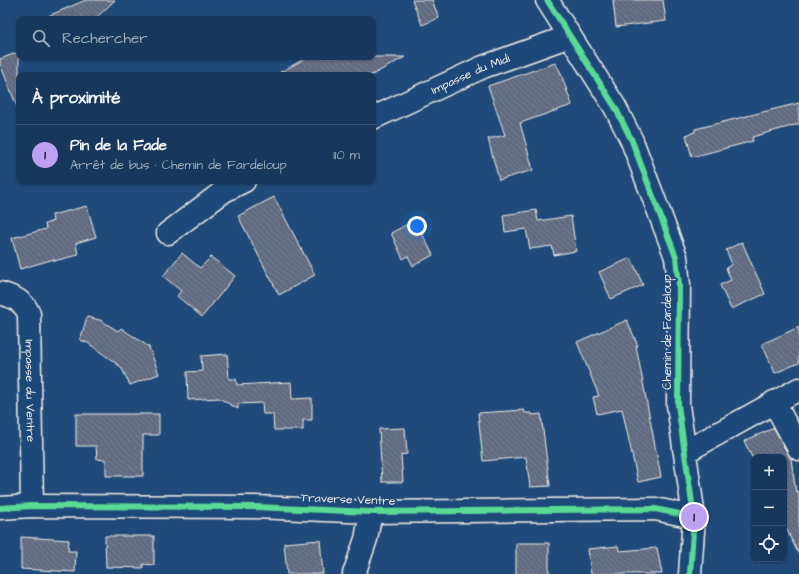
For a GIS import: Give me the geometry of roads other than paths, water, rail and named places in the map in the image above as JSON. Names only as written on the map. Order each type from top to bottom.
[{"type":"street","name":"Chemin de Fardeloup","points":[[546,0],[615,107],[632,141],[676,257],[679,285],[678,405],[694,517],[690,574]]},
{"type":"street","name":"Impasse du Midi","points":[[376,117],[483,67],[570,36]]},
{"type":"street","points":[[168,234],[224,191],[238,184]]},
{"type":"street","name":"Impasse du Ventre","points":[[0,293],[13,297],[27,307],[29,314],[32,506]]},
{"type":"street","points":[[684,450],[692,448],[799,389]]},
{"type":"street","points":[[774,402],[799,449]]},
{"type":"street","name":"Traverse Ventre","points":[[0,508],[32,506],[255,507],[371,512],[655,509],[694,517]]},
{"type":"street","points":[[354,574],[366,539],[371,512]]},
{"type":"place","name":"Pin de la Fade","points":[[694,517]]}]
